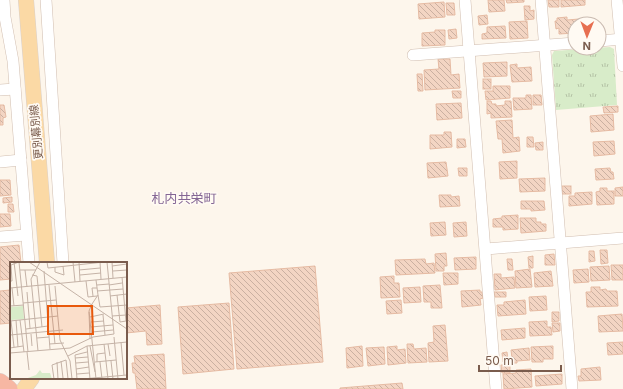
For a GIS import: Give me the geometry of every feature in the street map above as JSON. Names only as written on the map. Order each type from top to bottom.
[{"type":"highway","points":[[0,382],[10,389]]},
{"type":"main road","name":"更別幕別線","points":[[26,0],[47,262]]},
{"type":"main road","points":[[24,389],[31,379]]},
{"type":"street","points":[[4,0],[3,18],[13,62],[26,235],[30,262]]},
{"type":"street","points":[[46,0],[64,262]]},
{"type":"street","points":[[465,0],[496,389]]},
{"type":"street","points":[[541,0],[572,389]]},
{"type":"street","points":[[617,0],[622,39],[623,66]]},
{"type":"street","points":[[607,40],[622,39]]},
{"type":"street","points":[[413,55],[567,44]]},
{"type":"street","points":[[0,90],[15,89]]},
{"type":"street","points":[[0,162],[21,160]]},
{"type":"street","points":[[0,237],[26,235]]},
{"type":"street","points":[[486,249],[623,238]]},
{"type":"green space","points":[[607,47],[614,49],[617,105],[556,110],[552,55],[554,51],[567,50],[567,56],[607,56]]},
{"type":"building","points":[[488,0],[504,0],[505,11],[489,12]]},
{"type":"building","points":[[506,0],[524,0],[524,2],[507,3]]},
{"type":"building","points":[[548,0],[559,0],[559,7],[549,7]]},
{"type":"building","points":[[561,0],[585,0],[585,5],[561,7]]},
{"type":"building","points":[[444,2],[445,17],[419,19],[418,4]]},
{"type":"building","points":[[446,3],[454,3],[455,15],[447,15]]},
{"type":"building","points":[[524,6],[530,6],[530,11],[534,10],[534,19],[525,20]]},
{"type":"building","points":[[487,15],[488,24],[479,25],[478,16]]},
{"type":"building","points":[[567,17],[567,34],[559,34],[559,28],[556,29],[555,21],[557,21],[557,18]]},
{"type":"building","points":[[527,21],[528,38],[510,39],[509,22]]},
{"type":"building","points":[[505,26],[506,38],[482,39],[482,34],[487,33],[487,27]]},
{"type":"building","points":[[456,29],[457,38],[449,39],[448,30]]},
{"type":"building","points":[[435,30],[445,30],[445,45],[422,46],[422,33],[435,32]]},
{"type":"building","points":[[438,59],[450,59],[451,75],[459,74],[460,88],[425,90],[424,70],[439,69]]},
{"type":"building","points":[[507,62],[507,76],[484,77],[483,63]]},
{"type":"building","points":[[517,64],[517,68],[531,67],[532,81],[512,82],[510,65]]},
{"type":"building","points":[[417,74],[422,74],[423,91],[418,91]]},
{"type":"building","points":[[483,79],[491,79],[491,89],[483,89]]},
{"type":"building","points":[[493,86],[510,86],[510,98],[486,100],[485,91],[493,91]]},
{"type":"building","points":[[452,91],[461,91],[461,98],[453,98]]},
{"type":"building","points":[[526,95],[531,95],[532,109],[514,110],[513,98],[526,98]]},
{"type":"building","points":[[533,95],[541,95],[542,105],[533,105]]},
{"type":"building","points":[[487,101],[491,101],[492,104],[496,104],[496,106],[505,105],[505,101],[511,101],[512,117],[491,118],[491,113],[487,114]]},
{"type":"building","points":[[461,103],[462,118],[437,120],[436,104]]},
{"type":"building","points":[[0,105],[4,105],[6,117],[3,118],[3,125],[0,125]]},
{"type":"building","points":[[618,106],[618,112],[604,113],[603,107]]},
{"type":"building","points":[[613,114],[614,130],[591,132],[590,116]]},
{"type":"building","points":[[512,120],[513,138],[519,137],[520,151],[503,153],[502,139],[498,139],[496,121]]},
{"type":"building","points":[[444,132],[451,132],[452,147],[430,149],[430,135],[444,135]]},
{"type":"building","points":[[527,137],[533,137],[534,147],[527,147]]},
{"type":"building","points":[[457,139],[465,139],[466,147],[457,148]]},
{"type":"building","points":[[614,141],[615,154],[594,156],[593,142]]},
{"type":"building","points":[[543,142],[543,150],[536,150],[535,143]]},
{"type":"building","points":[[517,161],[517,178],[500,179],[499,162]]},
{"type":"building","points":[[446,162],[448,176],[428,178],[427,163]]},
{"type":"building","points":[[458,168],[467,168],[467,176],[459,176]]},
{"type":"building","points":[[610,168],[611,172],[613,172],[614,179],[596,180],[595,169]]},
{"type":"building","points":[[545,178],[545,191],[520,192],[519,179]]},
{"type":"building","points":[[0,180],[10,180],[11,195],[0,196]]},
{"type":"building","points":[[562,186],[571,186],[571,194],[562,194]]},
{"type":"building","points":[[623,187],[623,196],[615,196],[615,188]]},
{"type":"building","points":[[600,188],[607,188],[607,191],[614,191],[614,204],[597,205],[596,192],[600,191]]},
{"type":"building","points":[[592,192],[592,204],[569,206],[569,196],[575,196],[575,193]]},
{"type":"building","points":[[439,195],[451,195],[451,197],[459,196],[460,206],[440,207]]},
{"type":"building","points":[[12,197],[12,202],[3,203],[3,198]]},
{"type":"building","points":[[521,201],[544,201],[545,210],[531,211],[531,209],[521,209]]},
{"type":"building","points":[[8,204],[13,204],[14,212],[8,212]]},
{"type":"building","points":[[0,214],[10,214],[11,226],[0,227]]},
{"type":"building","points":[[518,215],[518,229],[503,230],[503,227],[493,227],[493,219],[502,218],[502,216]]},
{"type":"building","points":[[520,218],[536,218],[536,222],[546,224],[546,231],[521,233]]},
{"type":"building","points":[[445,222],[446,235],[431,236],[430,223]]},
{"type":"building","points":[[466,222],[467,236],[454,237],[453,223]]},
{"type":"building","points":[[19,245],[21,262],[10,262],[10,279],[0,280],[0,247]]},
{"type":"building","points":[[600,250],[607,250],[608,263],[601,264]]},
{"type":"building","points":[[589,251],[594,251],[595,261],[589,262]]},
{"type":"building","points":[[446,253],[447,266],[444,266],[444,271],[436,271],[435,254]]},
{"type":"building","points":[[554,254],[555,265],[545,265],[545,255]]},
{"type":"building","points":[[533,256],[533,268],[529,268],[528,257]]},
{"type":"building","points":[[476,257],[476,269],[455,270],[454,258]]},
{"type":"building","points":[[425,259],[426,264],[434,263],[435,273],[396,275],[395,260]]},
{"type":"building","points":[[507,259],[512,259],[513,270],[508,270]]},
{"type":"building","points":[[611,265],[623,265],[623,280],[612,280]]},
{"type":"building","points":[[315,266],[323,362],[237,369],[229,273]]},
{"type":"building","points":[[609,266],[610,280],[591,281],[590,267]]},
{"type":"building","points":[[530,269],[532,287],[516,288],[515,271]]},
{"type":"building","points":[[588,269],[589,282],[574,283],[573,270]]},
{"type":"building","points":[[551,271],[553,286],[535,287],[534,273]]},
{"type":"building","points":[[443,273],[458,273],[458,284],[444,285]]},
{"type":"building","points":[[494,274],[501,274],[501,278],[514,277],[515,288],[495,290]]},
{"type":"building","points":[[394,276],[394,283],[399,283],[400,297],[381,298],[380,277]]},
{"type":"building","points":[[440,285],[442,308],[431,308],[431,302],[424,302],[423,286]]},
{"type":"building","points":[[420,287],[421,302],[404,303],[403,288]]},
{"type":"building","points":[[591,287],[600,287],[600,290],[606,289],[607,291],[617,291],[618,306],[587,307],[586,292],[591,292]]},
{"type":"building","points":[[10,290],[10,323],[0,324],[0,291]]},
{"type":"building","points":[[480,290],[483,298],[480,299],[481,305],[462,307],[461,291]]},
{"type":"building","points":[[494,292],[506,292],[506,297],[495,297]]},
{"type":"building","points":[[546,296],[547,310],[530,311],[529,297]]},
{"type":"building","points":[[401,300],[402,313],[387,314],[386,301]]},
{"type":"building","points":[[525,300],[526,314],[498,316],[497,305],[504,305],[504,302]]},
{"type":"building","points":[[229,303],[234,369],[183,374],[178,307]]},
{"type":"building","points":[[160,305],[162,344],[147,345],[146,331],[127,333],[127,308]]},
{"type":"building","points":[[552,312],[559,312],[559,321],[552,322]]},
{"type":"building","points":[[622,314],[623,331],[599,332],[598,316]]},
{"type":"building","points":[[547,321],[547,327],[551,327],[552,335],[530,336],[529,322]]},
{"type":"building","points":[[552,323],[560,323],[560,331],[553,332]]},
{"type":"building","points":[[445,325],[448,361],[429,362],[428,343],[434,342],[433,326]]},
{"type":"building","points":[[525,328],[525,338],[502,340],[501,330]]},
{"type":"building","points":[[623,342],[623,354],[608,355],[607,343]]},
{"type":"building","points":[[407,344],[413,344],[414,349],[426,348],[427,362],[408,363]]},
{"type":"building","points":[[362,346],[363,366],[347,368],[346,348]]},
{"type":"building","points":[[397,346],[397,350],[405,349],[406,363],[388,365],[387,347]]},
{"type":"building","points":[[553,346],[553,359],[543,359],[543,362],[532,362],[531,347]]},
{"type":"building","points":[[384,347],[385,364],[368,366],[366,348]]},
{"type":"building","points":[[529,348],[530,360],[510,363],[509,358],[512,358],[511,350]]},
{"type":"building","points":[[507,352],[508,361],[503,362],[502,353]]},
{"type":"building","points":[[164,354],[166,389],[137,389],[132,363],[135,363],[134,356]]},
{"type":"building","points":[[501,365],[510,365],[510,373],[502,373]]},
{"type":"building","points":[[600,367],[601,380],[579,381],[578,376],[581,376],[581,369]]},
{"type":"building","points":[[531,369],[532,387],[504,389],[503,374],[516,373],[516,370]]},
{"type":"building","points":[[562,374],[562,384],[536,386],[535,376]]},
{"type":"building","points":[[402,383],[403,389],[340,389],[340,388]]},
{"type":"district","name":"札内共栄町","points":[[184,198]]}]
